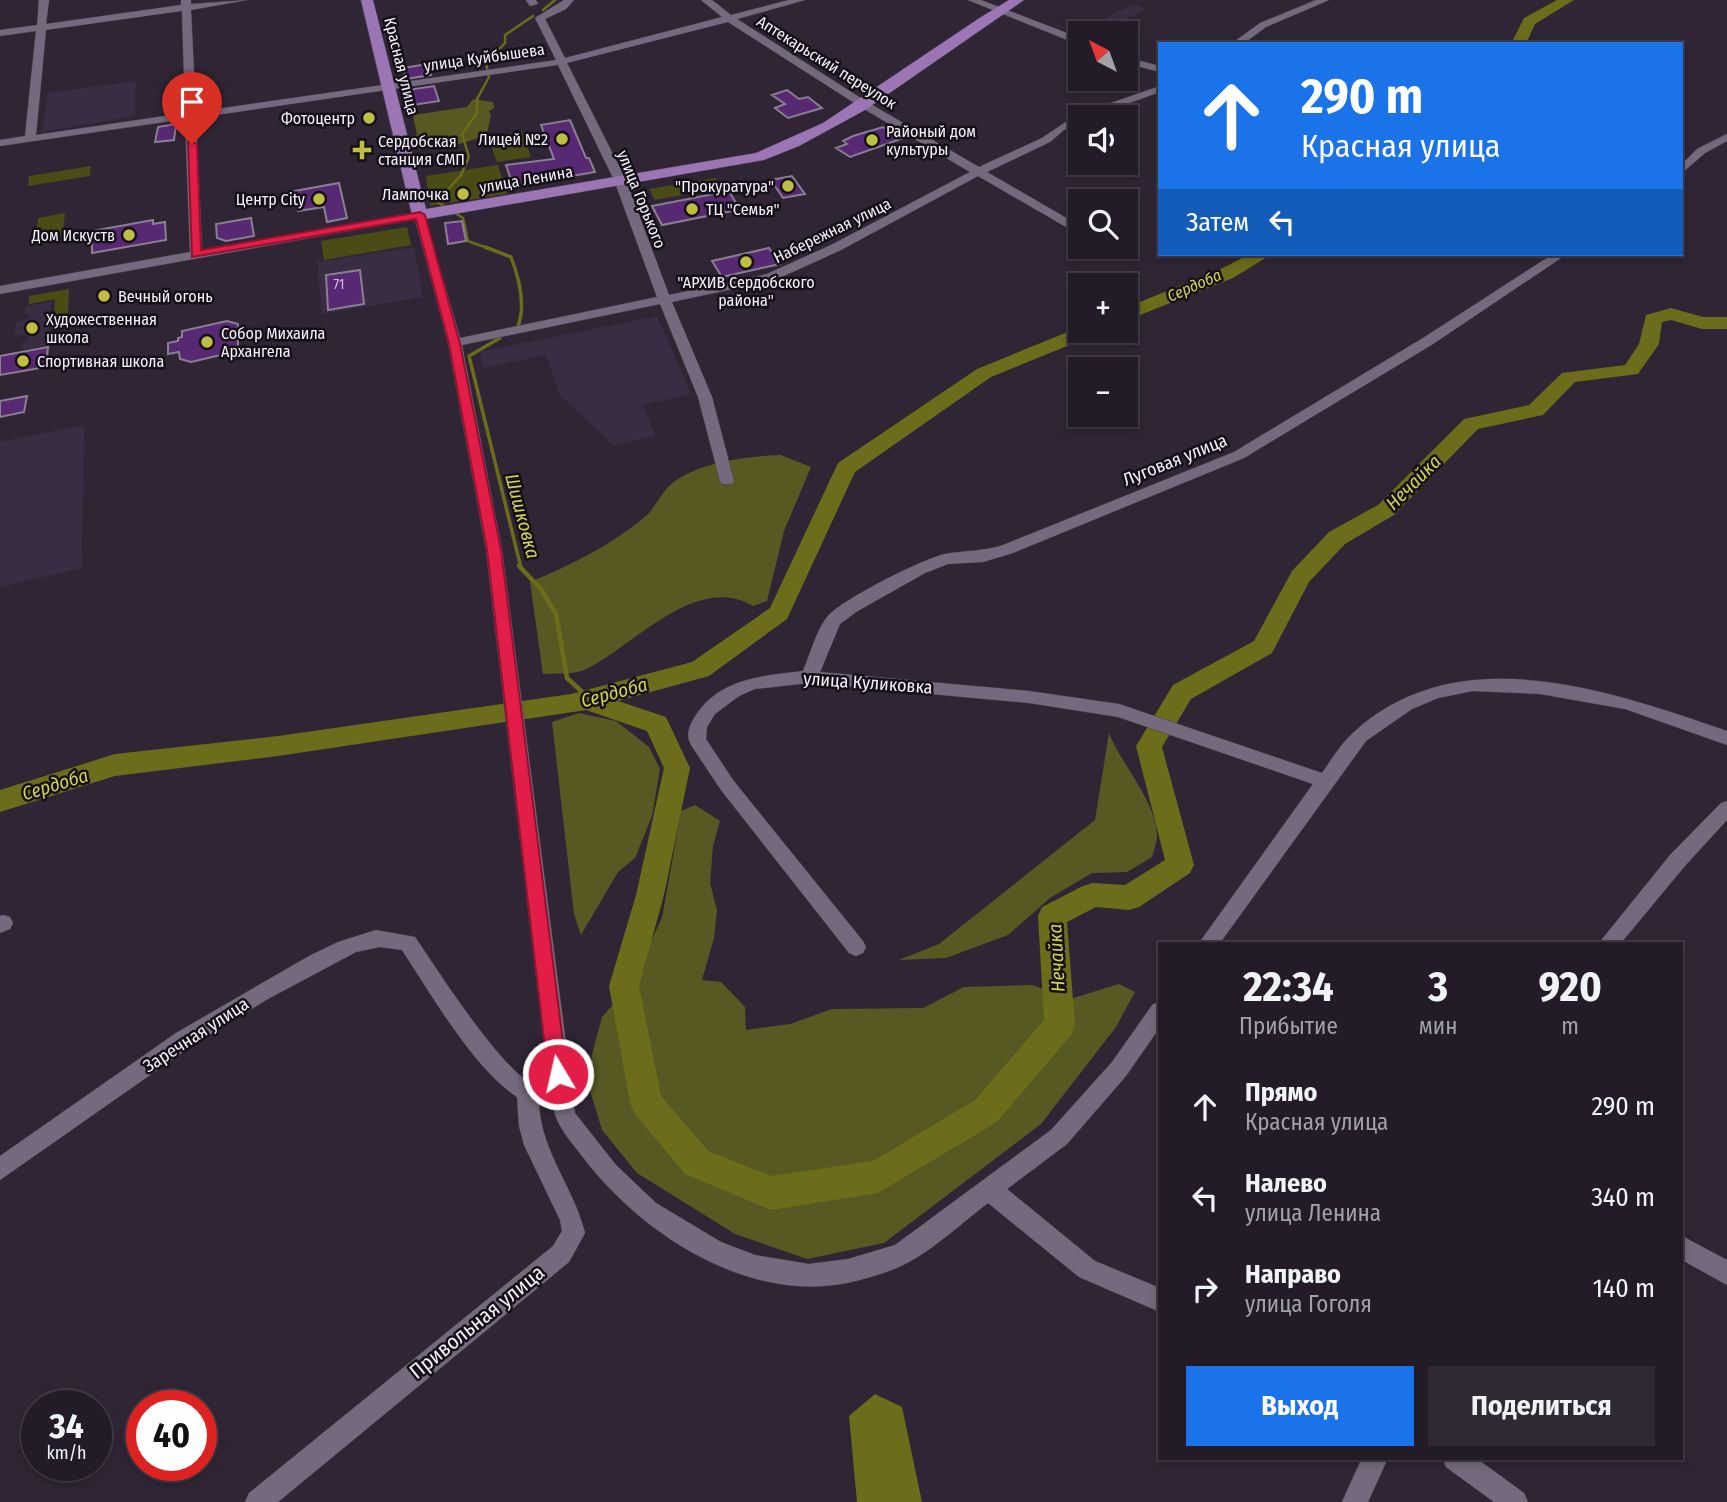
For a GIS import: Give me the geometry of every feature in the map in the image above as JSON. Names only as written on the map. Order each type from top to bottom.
[{"type":"main road","name":"Красная улица","points":[[367,0],[420,215]]},
{"type":"main road","name":"улица Ленина","points":[[420,215],[759,157],[791,146],[863,104],[1018,0]]},
{"type":"street","points":[[30,138],[44,0]]},
{"type":"street","points":[[0,33],[187,4],[242,0]]},
{"type":"street","name":"улица Горького","points":[[569,0],[563,7],[540,18],[620,180],[665,301],[705,397],[727,481]]},
{"type":"street","name":"Аптекарьский переулок","points":[[706,0],[730,19],[863,104],[1068,224]]},
{"type":"street","name":"улица Куйбышева","points":[[0,143],[561,62],[800,0]]},
{"type":"street","points":[[973,0],[1068,37]]},
{"type":"street","points":[[1300,0],[1312,4]]},
{"type":"street","points":[[1239,42],[1263,24],[1324,0]]},
{"type":"street","points":[[187,4],[196,254]]},
{"type":"street","points":[[1138,63],[1158,68]]},
{"type":"street","name":"Набережная улица","points":[[1114,105],[1158,90]]},
{"type":"street","name":"Набережная улица","points":[[454,344],[771,277],[837,247],[978,172],[1046,140],[1068,124]]},
{"type":"street","points":[[1683,169],[1701,151],[1727,137]]},
{"type":"street","name":"улица Ленина","points":[[0,290],[420,215]]},
{"type":"street","name":"Красная улица","points":[[420,215],[454,344],[494,550],[561,1098],[566,1118],[608,1172],[648,1211],[714,1251],[755,1267],[809,1276],[848,1271],[901,1254],[1059,1136],[1119,1069],[1158,1015]]},
{"type":"street","name":"Луговая улица","points":[[809,677],[833,621],[893,583],[946,559],[983,557],[1008,549],[1239,455],[1428,341],[1558,256]]},
{"type":"street","name":"улица Куликовка","points":[[856,947],[727,785],[698,740],[698,726],[709,709],[733,691],[753,683],[809,677],[1029,697],[1119,711],[1325,781]]},
{"type":"street","points":[[1210,942],[1360,736],[1406,704],[1436,692],[1473,685],[1540,688],[1626,704],[1727,738]]},
{"type":"street","points":[[1610,942],[1727,808]]},
{"type":"street","name":"Заречная улица","points":[[0,1169],[176,1046],[269,987],[349,946],[374,939],[408,943],[471,1032],[500,1068],[527,1093]]},
{"type":"street","points":[[527,1093],[561,1098]]},
{"type":"street","name":"Привольная улица","points":[[258,1502],[561,1254],[574,1233],[570,1212],[531,1132],[527,1093]]},
{"type":"street","points":[[990,1190],[1087,1269],[1158,1299]]},
{"type":"street","points":[[1683,1248],[1727,1273]]},
{"type":"street","points":[[1355,1502],[1374,1460]]},
{"type":"street","points":[[1458,1460],[1515,1502]]},
{"type":"shaded area","points":[[1133,4],[1146,9],[1123,21],[1100,21]]},
{"type":"shaded area","points":[[136,81],[135,116],[42,132],[48,93]]},
{"type":"shaded area","points":[[473,99],[493,102],[494,108],[489,111],[491,115],[487,134],[450,146],[433,146],[406,140],[417,135],[413,115],[467,107]]},
{"type":"shaded area","points":[[522,131],[531,157],[497,162],[488,137]]},
{"type":"shaded area","points":[[498,165],[507,194],[430,206],[426,176]]},
{"type":"shaded area","points":[[91,166],[90,176],[28,186],[29,176]]},
{"type":"shaded area","points":[[716,178],[721,188],[655,200],[649,189]]},
{"type":"shaded area","points":[[65,213],[63,233],[36,237],[38,218]]},
{"type":"shaded area","points":[[407,227],[411,245],[324,260],[321,241]]},
{"type":"shaded area","points":[[414,247],[423,297],[322,314],[317,262]]},
{"type":"shaded area","points":[[69,289],[68,316],[54,318],[55,299],[29,304],[29,296]]},
{"type":"shaded area","name":"Художественная школа","points":[[51,302],[48,345],[21,350],[22,342],[27,341],[28,334],[15,336],[16,322],[29,319],[29,314],[24,314],[25,306]]},
{"type":"shaded area","points":[[657,316],[691,394],[643,405],[655,436],[613,445],[559,394],[546,355],[484,368],[480,352]]},
{"type":"shaded area","points":[[84,425],[82,568],[0,587],[0,442]]},
{"type":"shaded area","points":[[781,455],[811,467],[784,531],[767,601],[753,606],[731,598],[710,598],[688,605],[666,616],[582,671],[543,674],[530,582],[576,561],[619,536],[646,516],[669,486],[693,471],[738,459]]},
{"type":"shaded area","points":[[579,713],[616,721],[649,747],[660,769],[652,816],[635,858],[618,872],[581,935],[574,914],[552,722]]},
{"type":"shaded area","points":[[1109,733],[1151,809],[1157,835],[1152,857],[1127,872],[1092,873],[1050,898],[1008,935],[946,958],[899,960],[939,944],[1095,820]]},
{"type":"shaded area","points":[[695,805],[720,821],[713,846],[710,883],[717,910],[714,938],[702,980],[721,982],[745,1007],[746,1030],[790,1024],[832,1009],[923,1008],[964,987],[1032,985],[1070,999],[1119,984],[1135,992],[1116,1027],[1041,1124],[884,1243],[807,1259],[735,1234],[637,1173],[602,1130],[586,1077],[602,1017],[644,969],[648,947],[662,918],[681,811]]},
{"type":"shaded area","points":[[875,1394],[902,1407],[922,1502],[857,1502],[849,1416]]},
{"type":"building","points":[[427,64],[431,75],[406,79],[403,68]]},
{"type":"building","points":[[434,86],[439,101],[413,105],[408,90]]},
{"type":"building","points":[[787,90],[799,99],[808,97],[822,108],[788,118],[775,108],[785,104],[772,95]]},
{"type":"building","name":"Лицей №2","points":[[570,120],[595,172],[513,186],[506,165],[554,159],[541,125]]},
{"type":"building","points":[[176,124],[174,140],[155,142],[158,127]]},
{"type":"building","name":"Районый дом культуры","points":[[883,127],[901,139],[850,157],[836,148],[847,144],[843,141],[853,136]]},
{"type":"building","name":"\"Прокуратура\"","points":[[792,176],[805,194],[783,198],[771,180]]},
{"type":"building","name":"Центр City","points":[[339,183],[347,218],[327,222],[324,207],[298,211],[294,191]]},
{"type":"building","name":"ТЦ \"Семья\"","points":[[729,191],[736,203],[728,205],[732,211],[662,225],[652,206]]},
{"type":"building","points":[[251,218],[254,236],[226,241],[217,238],[216,224]]},
{"type":"building","name":"Дом Искуств","points":[[153,220],[153,224],[165,222],[166,240],[92,253],[92,231]]},
{"type":"building","points":[[462,221],[466,241],[448,244],[445,223]]},
{"type":"building","name":"\"АРХИВ Сердобского района\"","points":[[769,248],[780,264],[722,277],[712,261]]},
{"type":"building","points":[[360,270],[364,304],[328,310],[326,275]]},
{"type":"building","name":"Собор Михаила Архангела","points":[[227,321],[238,324],[238,351],[191,362],[180,359],[179,352],[168,354],[168,343],[178,341],[178,338],[182,337],[182,331]]},
{"type":"building","name":"Спортивная школа","points":[[48,347],[46,367],[0,375],[0,356]]},
{"type":"building","points":[[27,396],[24,412],[0,417],[0,401]]},
{"type":"waterway","points":[[543,10],[555,0]]},
{"type":"waterway","name":"Сердоба","points":[[1519,42],[1529,21],[1567,0]]},
{"type":"waterway","name":"Шишковка","points":[[444,206],[437,202],[461,175],[469,157],[462,134],[477,113],[477,99],[489,77],[486,63],[505,43],[505,35],[533,16]]},
{"type":"waterway","points":[[455,213],[463,218],[468,241],[490,249]]},
{"type":"waterway","name":"Шишковка","points":[[485,247],[511,257],[520,292],[518,326]]},
{"type":"waterway","name":"Сердоба","points":[[1138,310],[1226,274],[1259,256]]},
{"type":"waterway","name":"Нечайка","points":[[586,700],[657,724],[677,768],[650,895],[624,986],[646,1103],[697,1163],[771,1193],[878,1177],[986,1111],[1060,1025],[1052,916],[1093,895],[1129,898],[1180,865],[1149,746],[1182,692],[1263,647],[1300,577],[1337,538],[1386,510],[1471,424],[1536,410],[1569,377],[1631,370],[1649,344],[1653,319],[1671,314],[1702,323],[1727,323]]},
{"type":"waterway","name":"Шишковка","points":[[500,338],[469,356],[521,568]]},
{"type":"waterway","name":"Сердоба","points":[[0,801],[115,765],[278,746],[571,704],[700,669],[779,613],[846,468],[984,373],[1068,339]]},
{"type":"waterway","name":"Шишковка","points":[[519,566],[540,588],[556,614],[567,678],[590,699]]},
{"type":"place","name":"Фотоцентр","points":[[369,118]]},
{"type":"place","name":"Лицей №2","points":[[562,139]]},
{"type":"place","name":"Районый дом культуры","points":[[872,140]]},
{"type":"place","name":"Сердобская станция СМП","points":[[362,150]]},
{"type":"place","name":"\"Прокуратура\"","points":[[788,186]]},
{"type":"place","name":"Лампочка","points":[[463,194]]},
{"type":"place","name":"Центр City","points":[[319,199]]},
{"type":"place","name":"ТЦ \"Семья\"","points":[[692,209]]},
{"type":"place","name":"Дом Искуств","points":[[129,235]]},
{"type":"place","name":"\"АРХИВ Сердобского района\"","points":[[746,262]]},
{"type":"place","name":"Вечный огонь","points":[[104,296]]},
{"type":"place","name":"Художественная школа","points":[[32,328]]},
{"type":"place","name":"Собор Михаила Архангела","points":[[207,342]]},
{"type":"place","name":"Спортивная школа","points":[[23,361]]},
{"type":"route","points":[[192,144],[196,254],[420,215],[454,344],[494,550],[558,1074]]}]
